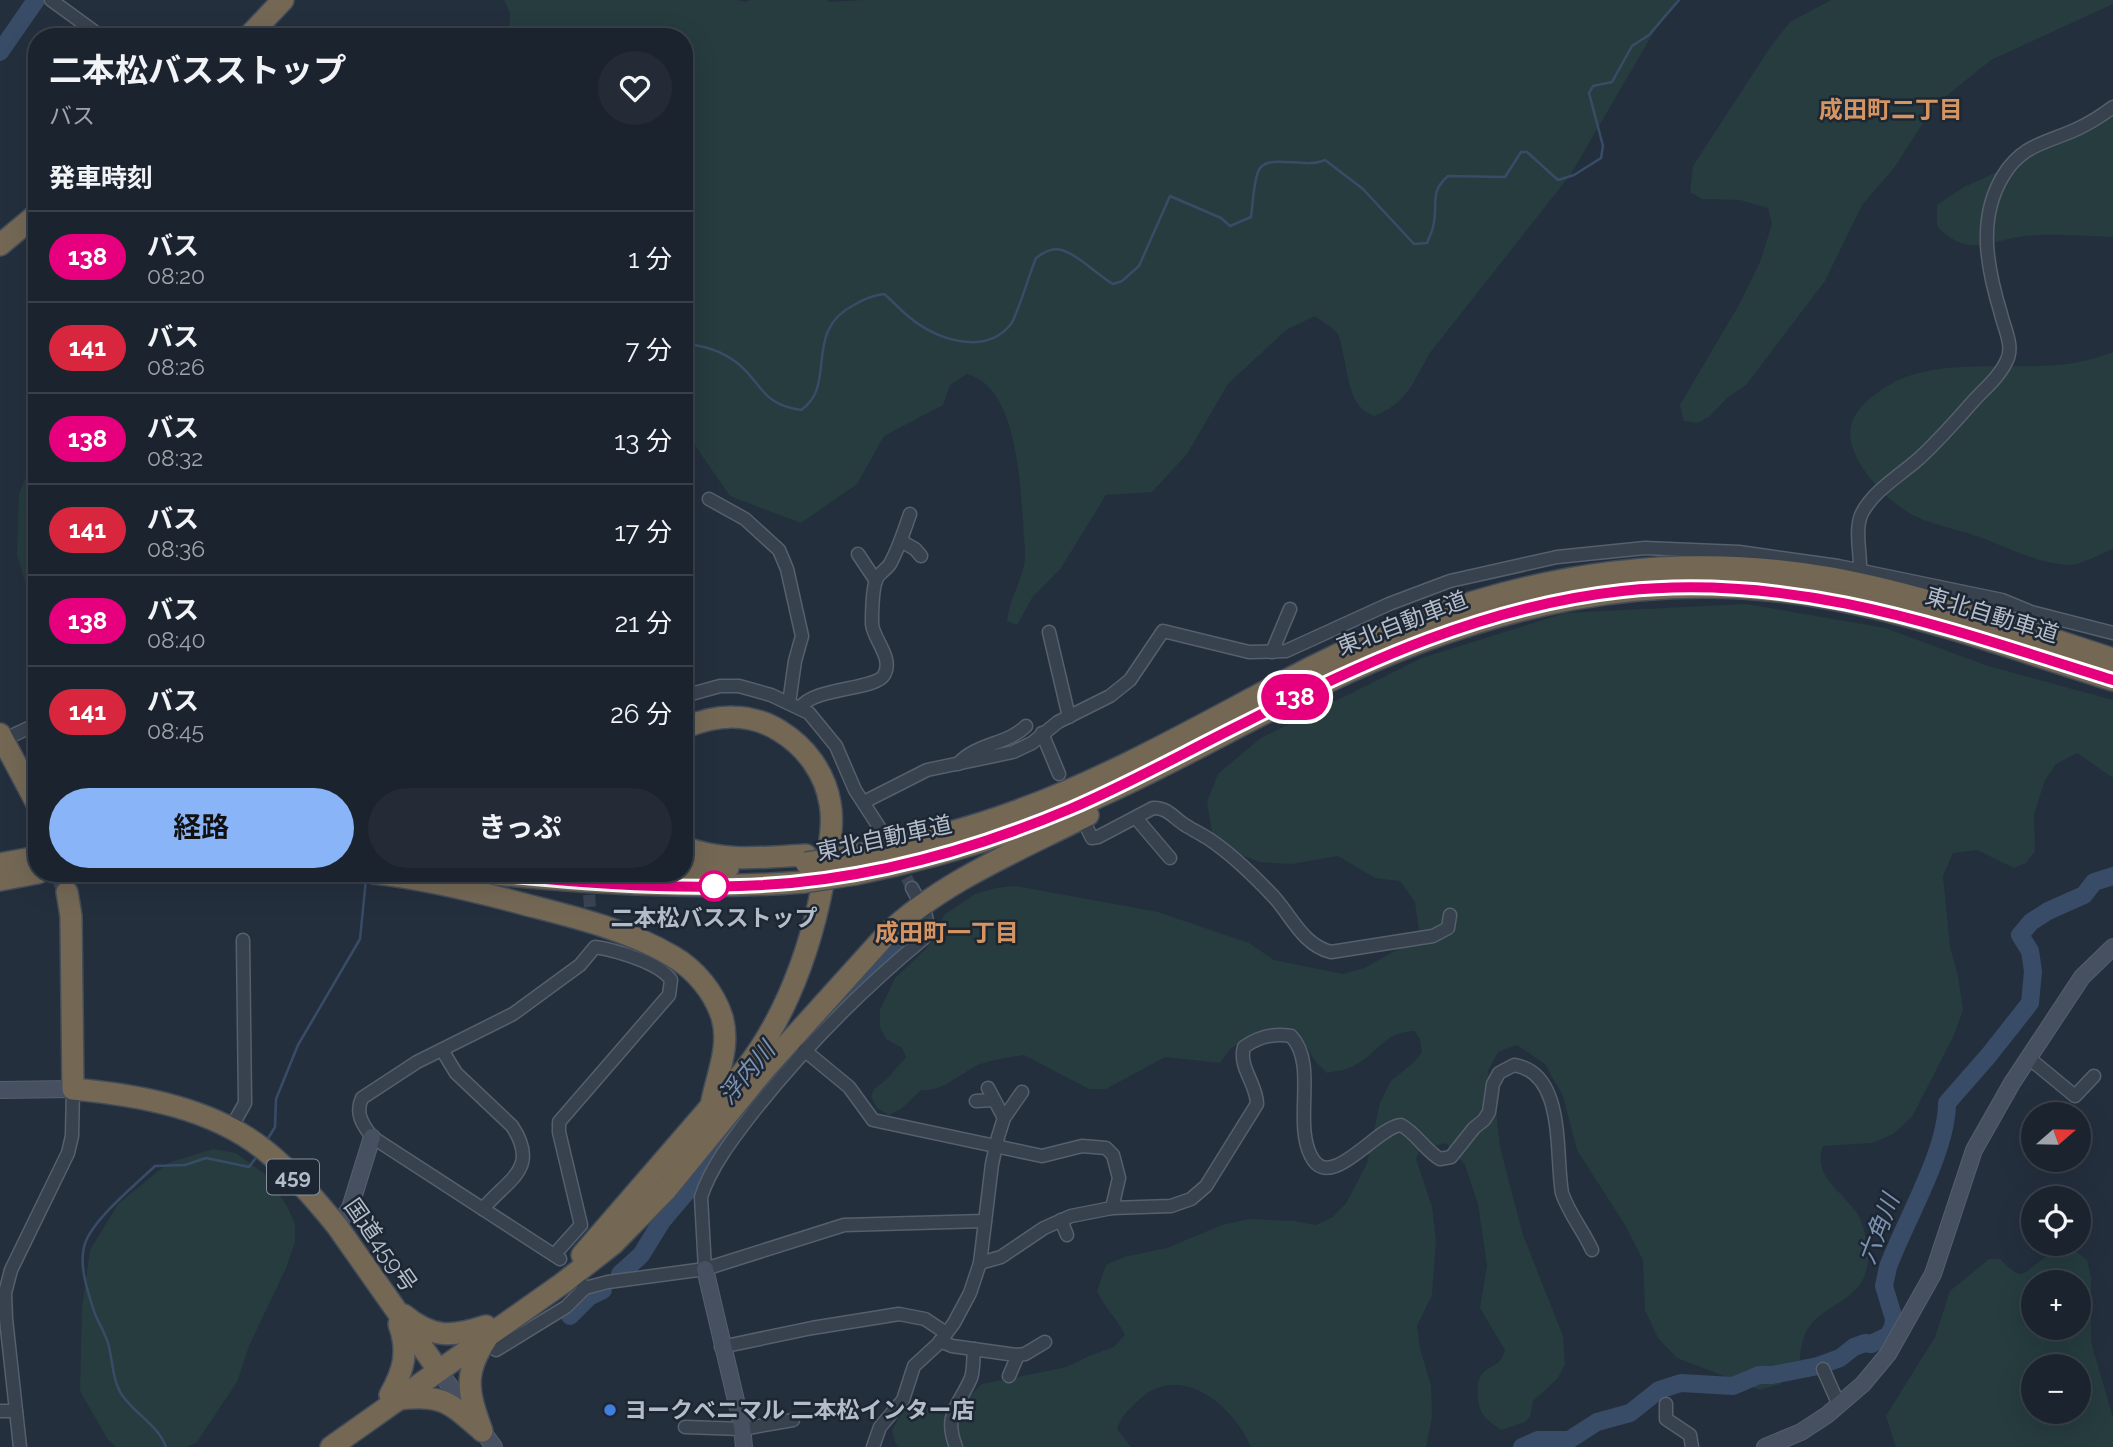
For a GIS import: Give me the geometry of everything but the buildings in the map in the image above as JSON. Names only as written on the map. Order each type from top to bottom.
[{"type":"highway","points":[[257,28],[283,0]]},
{"type":"highway","points":[[0,245],[28,222]]},
{"type":"highway","name":"東北自動車道","points":[[693,868],[805,866],[860,858],[1012,813],[1105,774],[1315,666],[1400,627],[1492,595],[1623,570],[1734,568],[1831,578],[1926,600],[2113,659]]},
{"type":"highway","name":"東北自動車道","points":[[860,858],[901,865],[969,847],[1056,815],[1122,786],[1322,684],[1405,646],[1498,615],[1582,596],[1680,587],[1734,588],[1830,599],[1921,620],[2113,680]]},
{"type":"highway","points":[[315,1447],[436,1367],[491,1336],[613,1244],[665,1191],[764,1070],[906,915],[967,876],[1126,794],[1322,684]]},
{"type":"highway","points":[[693,713],[708,708],[735,706],[767,712],[779,718],[795,727],[817,748],[834,778],[839,795],[842,814],[841,840],[826,923],[800,997],[775,1042],[764,1070]]},
{"type":"highway","points":[[488,1439],[471,1400],[470,1373],[478,1351],[491,1336],[579,1258],[710,1106],[726,1093],[763,1043],[792,988],[820,905],[830,841],[831,805],[816,765],[793,740],[759,721],[726,716],[693,725]]},
{"type":"highway","points":[[1,737],[28,787]]},
{"type":"highway","points":[[693,850],[711,856],[805,866],[860,858]]},
{"type":"highway","points":[[0,864],[28,859]]},
{"type":"highway","name":"東北自動車道","points":[[585,882],[652,886],[741,886],[805,866]]},
{"type":"highway","points":[[0,880],[28,875]]},
{"type":"highway","points":[[424,882],[490,894],[555,912],[626,936],[674,957],[707,986],[723,1018],[725,1051],[710,1106]]},
{"type":"highway","points":[[67,892],[71,916],[74,1089]]},
{"type":"highway","name":"国道459号","points":[[74,1089],[162,1103],[192,1111],[231,1128],[265,1151],[320,1205],[337,1226],[436,1367]]},
{"type":"highway","points":[[391,1305],[412,1322],[442,1334],[491,1336]]},
{"type":"highway","points":[[331,1447],[393,1397],[406,1352],[403,1334],[391,1305]]},
{"type":"highway","points":[[393,1397],[419,1396],[453,1405],[488,1439]]},
{"type":"street","points":[[51,0],[90,28]]},
{"type":"street","points":[[1860,571],[1861,514],[1881,491],[1932,447],[2001,371],[2010,354],[1987,255],[1986,222],[1991,199],[2004,174],[2031,146],[2074,131],[2113,107]]},
{"type":"street","points":[[709,499],[745,519],[779,550],[787,569],[802,636],[795,661],[795,705]]},
{"type":"street","points":[[795,705],[883,678],[886,673],[883,650],[872,623],[876,581],[888,567],[901,541],[909,513]]},
{"type":"street","points":[[901,541],[921,556]]},
{"type":"street","points":[[864,802],[927,770],[1021,749],[1032,743],[1042,733],[1110,696],[1130,680],[1163,631],[1239,650],[1272,652],[1299,647],[1349,621],[1450,581],[1557,557],[1645,548],[1739,552],[1860,571],[2002,600],[2031,612],[2113,633]]},
{"type":"street","points":[[858,554],[876,581]]},
{"type":"street","points":[[1272,652],[1290,609]]},
{"type":"street","points":[[1049,632],[1069,717]]},
{"type":"street","points":[[693,694],[720,686],[739,686],[755,689],[795,705],[817,721],[836,746],[855,790],[881,830]]},
{"type":"street","points":[[957,764],[967,753],[1017,735],[1026,726]]},
{"type":"street","points":[[1,737],[28,727]]},
{"type":"street","points":[[1042,733],[1059,774]]},
{"type":"street","points":[[1085,824],[1092,838],[1098,837],[1153,808],[1161,807],[1183,824],[1210,839],[1274,897],[1317,948],[1331,952],[1433,936],[1448,928],[1450,915]]},
{"type":"street","points":[[1136,818],[1170,858]]},
{"type":"street","points":[[744,1447],[705,1269],[701,1197],[704,1186],[738,1132],[804,1050],[836,1016],[923,939],[928,927],[919,899]]},
{"type":"street","points":[[591,932],[595,947]]},
{"type":"street","points":[[231,1128],[244,1103],[243,940]]},
{"type":"street","points":[[595,947],[609,949],[659,969],[671,981],[669,995],[559,1122],[581,1225],[557,1257],[372,1137],[363,1126],[358,1111],[362,1098],[417,1062],[513,1014],[580,965],[595,947]]},
{"type":"street","points":[[1765,1447],[1801,1432],[1839,1405],[1863,1384],[1896,1342],[1941,1255],[1974,1150],[2012,1083],[2082,977],[2113,947]]},
{"type":"street","points":[[980,1263],[1001,1256],[1061,1220],[1112,1208],[1171,1206],[1199,1194],[1257,1104],[1257,1096],[1243,1060],[1244,1047],[1275,1034],[1294,1039],[1305,1078],[1302,1118],[1306,1142],[1313,1160],[1319,1167],[1325,1168],[1340,1165],[1389,1129],[1401,1125],[1434,1155],[1440,1158],[1451,1157],[1489,1112],[1493,1084],[1499,1073],[1514,1065],[1531,1070],[1541,1079],[1550,1094],[1562,1193],[1567,1209],[1592,1250]]},
{"type":"street","points":[[442,1050],[456,1073],[512,1126],[518,1135],[522,1165],[516,1177],[492,1197],[483,1209]]},
{"type":"street","points":[[804,1050],[849,1087],[873,1120],[1042,1156],[1082,1146],[1107,1148],[1113,1155],[1119,1178],[1112,1208]]},
{"type":"street","points":[[2030,1059],[2075,1096],[2094,1076]]},
{"type":"street","points":[[0,1090],[74,1089],[72,1136],[68,1153],[11,1270],[5,1293],[20,1447]]},
{"type":"street","points":[[873,1447],[880,1427],[903,1400],[915,1366],[954,1323],[970,1293],[980,1263],[996,1146],[1004,1118],[1022,1092]]},
{"type":"street","points":[[976,1101],[991,1094],[1004,1118]]},
{"type":"street","points":[[337,1226],[350,1208],[372,1137]]},
{"type":"street","points":[[1061,1220],[1067,1235]]},
{"type":"street","points":[[491,1336],[566,1307],[584,1287],[705,1269],[844,1225],[985,1221]]},
{"type":"street","points":[[721,1346],[899,1314],[925,1319],[952,1346],[1018,1355],[1025,1354],[1045,1342]]},
{"type":"street","points":[[956,1447],[950,1430],[950,1420],[972,1376],[974,1349]]},
{"type":"street","points":[[1009,1376],[1018,1355]]},
{"type":"street","points":[[436,1367],[488,1439]]},
{"type":"street","points":[[1823,1369],[1839,1405]]},
{"type":"street","points":[[1666,1404],[1666,1419],[1690,1435],[1692,1447]]},
{"type":"street","points":[[0,1411],[16,1411]]},
{"type":"street","points":[[685,1427],[742,1429],[793,1420]]},
{"type":"green space","points":[[504,0],[1677,0],[1652,35],[1571,174],[1429,354],[1402,398],[1374,416],[1365,411],[1350,388],[1340,341],[1335,331],[1315,316],[1286,330],[1228,384],[1187,454],[1152,492],[1106,495],[1061,568],[1032,598],[1017,625],[1007,621],[1025,560],[1017,460],[1005,415],[996,396],[983,382],[967,374],[950,385],[943,405],[884,436],[857,484],[801,523],[730,496],[693,439],[693,28],[509,28],[510,13]]},
{"type":"green space","points":[[1831,0],[2113,0],[2113,4],[1991,60],[1934,106],[1894,168],[1862,205],[1825,281],[1746,385],[1698,423],[1684,421],[1680,405],[1740,303],[1760,262],[1772,224],[1768,208],[1740,200],[1702,199],[1690,192],[1693,166],[1771,46],[1790,22]]},
{"type":"green space","points":[[2113,102],[2113,237],[2037,235],[1973,245],[1949,237],[1937,226],[1937,205],[1964,187],[2041,152]]},
{"type":"green space","points":[[2113,352],[2113,549],[2085,561],[2073,565],[2046,562],[1917,517],[1893,502],[1881,490],[1860,463],[1853,449],[1850,435],[1857,412],[1879,391],[1903,378],[1945,368],[2063,364]]},
{"type":"green space","points":[[28,474],[28,590],[17,556],[19,493]]},
{"type":"green space","points":[[1746,604],[1885,628],[1988,666],[2113,700],[2113,778],[2077,753],[2056,764],[2045,780],[2034,814],[2035,851],[2026,863],[2014,868],[1977,850],[1953,853],[1943,876],[1950,947],[1963,1010],[1954,1035],[1912,1117],[1893,1134],[1872,1143],[1823,1146],[1821,1166],[1830,1182],[1857,1213],[1867,1242],[1868,1259],[1862,1281],[1856,1289],[1814,1321],[1806,1332],[1799,1371],[1780,1384],[1760,1390],[1677,1358],[1658,1338],[1645,1310],[1643,1260],[1625,1225],[1577,1150],[1563,1096],[1545,1064],[1517,1045],[1498,1052],[1488,1071],[1500,1147],[1523,1235],[1563,1336],[1565,1365],[1557,1379],[1533,1401],[1530,1417],[1525,1422],[1501,1430],[1486,1418],[1480,1407],[1480,1377],[1498,1362],[1505,1350],[1480,1308],[1487,1265],[1478,1204],[1465,1165],[1446,1143],[1420,1150],[1416,1159],[1432,1207],[1436,1240],[1432,1295],[1417,1326],[1420,1349],[1431,1385],[1432,1417],[1426,1447],[1251,1447],[1232,1417],[1219,1404],[1204,1393],[1189,1387],[1172,1385],[1156,1388],[1140,1399],[1124,1416],[1117,1429],[1131,1447],[899,1447],[892,1430],[905,1407],[916,1402],[948,1417],[982,1384],[1067,1367],[1114,1347],[1125,1335],[1097,1291],[1106,1265],[1124,1257],[1167,1248],[1222,1225],[1250,1219],[1316,1225],[1333,1217],[1347,1202],[1367,1163],[1380,1103],[1391,1081],[1422,1052],[1420,1039],[1414,1031],[1403,1033],[1388,1039],[1352,1067],[1327,1073],[1315,1061],[1303,1041],[1284,1030],[1261,1030],[1230,1049],[1220,1063],[1165,1057],[1106,1089],[1089,1089],[1024,1055],[981,1064],[945,1085],[921,1090],[901,1109],[889,1115],[877,1108],[871,1097],[874,1089],[887,1079],[906,1057],[902,1048],[886,1039],[880,1027],[880,1010],[895,978],[926,949],[944,915],[975,894],[1016,886],[1158,912],[1249,943],[1274,960],[1343,974],[1364,968],[1402,947],[1419,930],[1415,902],[1400,881],[1375,878],[1338,856],[1292,864],[1260,862],[1229,850],[1212,832],[1207,802],[1218,774],[1261,738],[1422,658],[1565,613]]},
{"type":"green space","points":[[213,1149],[236,1153],[266,1175],[287,1206],[295,1224],[295,1242],[286,1268],[249,1346],[237,1382],[197,1442],[187,1447],[116,1447],[108,1440],[80,1391],[82,1308],[90,1250],[118,1204],[168,1163]]},
{"type":"green space","points":[[2048,1256],[2082,1256],[2087,1260],[2089,1270],[2027,1270]]},
{"type":"green space","points":[[1989,1259],[2000,1259],[2019,1274],[2021,1340],[2091,1340],[2113,1418],[2113,1447],[1896,1447],[1886,1416],[1935,1337],[1950,1291]]},
{"type":"waterway","points":[[0,52],[36,0]]},
{"type":"waterway","points":[[693,345],[705,347],[736,362],[770,398],[801,410],[812,399],[818,387],[824,343],[829,329],[838,316],[861,301],[884,294],[931,332],[959,341],[988,340],[1011,324],[1036,258],[1041,254],[1058,249],[1082,261],[1113,284],[1122,281],[1139,266],[1170,196],[1221,218],[1230,226],[1251,217],[1258,172],[1268,163],[1316,163],[1325,160],[1363,189],[1414,244],[1427,243],[1435,219],[1436,194],[1448,176],[1505,177],[1521,152],[1527,152],[1558,180],[1574,175],[1601,158],[1603,146],[1589,93],[1593,86],[1612,82],[1632,46],[1649,35],[1679,0]]},
{"type":"waterway","name":"六角川","points":[[1522,1447],[1538,1440],[1569,1440],[1597,1422],[1630,1413],[1659,1390],[1681,1383],[1733,1386],[1759,1375],[1818,1366],[1840,1358],[1854,1347],[1871,1344],[1888,1336],[1894,1319],[1884,1286],[1888,1267],[1933,1163],[1945,1122],[1947,1103],[2030,1003],[2033,971],[2030,951],[2020,935],[2031,922],[2048,911],[2084,895],[2094,882],[2113,876]]},
{"type":"waterway","points":[[267,1140],[275,1127],[276,1099],[298,1045],[360,939],[366,882]]},
{"type":"waterway","name":"浮内川","points":[[620,1274],[641,1255],[662,1221],[707,1168],[724,1138],[821,1022],[855,989],[919,935],[922,924],[919,917]]},
{"type":"waterway","points":[[166,1447],[158,1432],[133,1408],[116,1383],[108,1343],[95,1314],[84,1278],[86,1241],[107,1211],[155,1166],[185,1165],[206,1158],[249,1167],[258,1155]]},
{"type":"waterway","name":"浮内川","points":[[570,1316],[589,1297],[603,1290]]},
{"type":"tunnel","points":[[881,830],[912,888]]},
{"type":"tunnel","points":[[64,882],[67,892]]},
{"type":"tunnel","points":[[588,882],[591,925]]},
{"type":"bus line","name":"138","points":[[585,882],[652,886],[741,886],[804,882],[901,865],[969,847],[1021,829],[1110,792],[1303,693],[1405,646],[1498,615],[1582,596],[1680,587],[1734,588],[1830,599],[1921,620],[2113,680]]},
{"type":"place","name":"二本松バスストップ","points":[[714,886]]},
{"type":"place","name":"ヨークベニマル 二本松インター店","points":[[610,1410]]},
{"type":"district","name":"成田町二丁目","points":[[1891,110]]},
{"type":"district","name":"成田町一丁目","points":[[947,933]]}]
